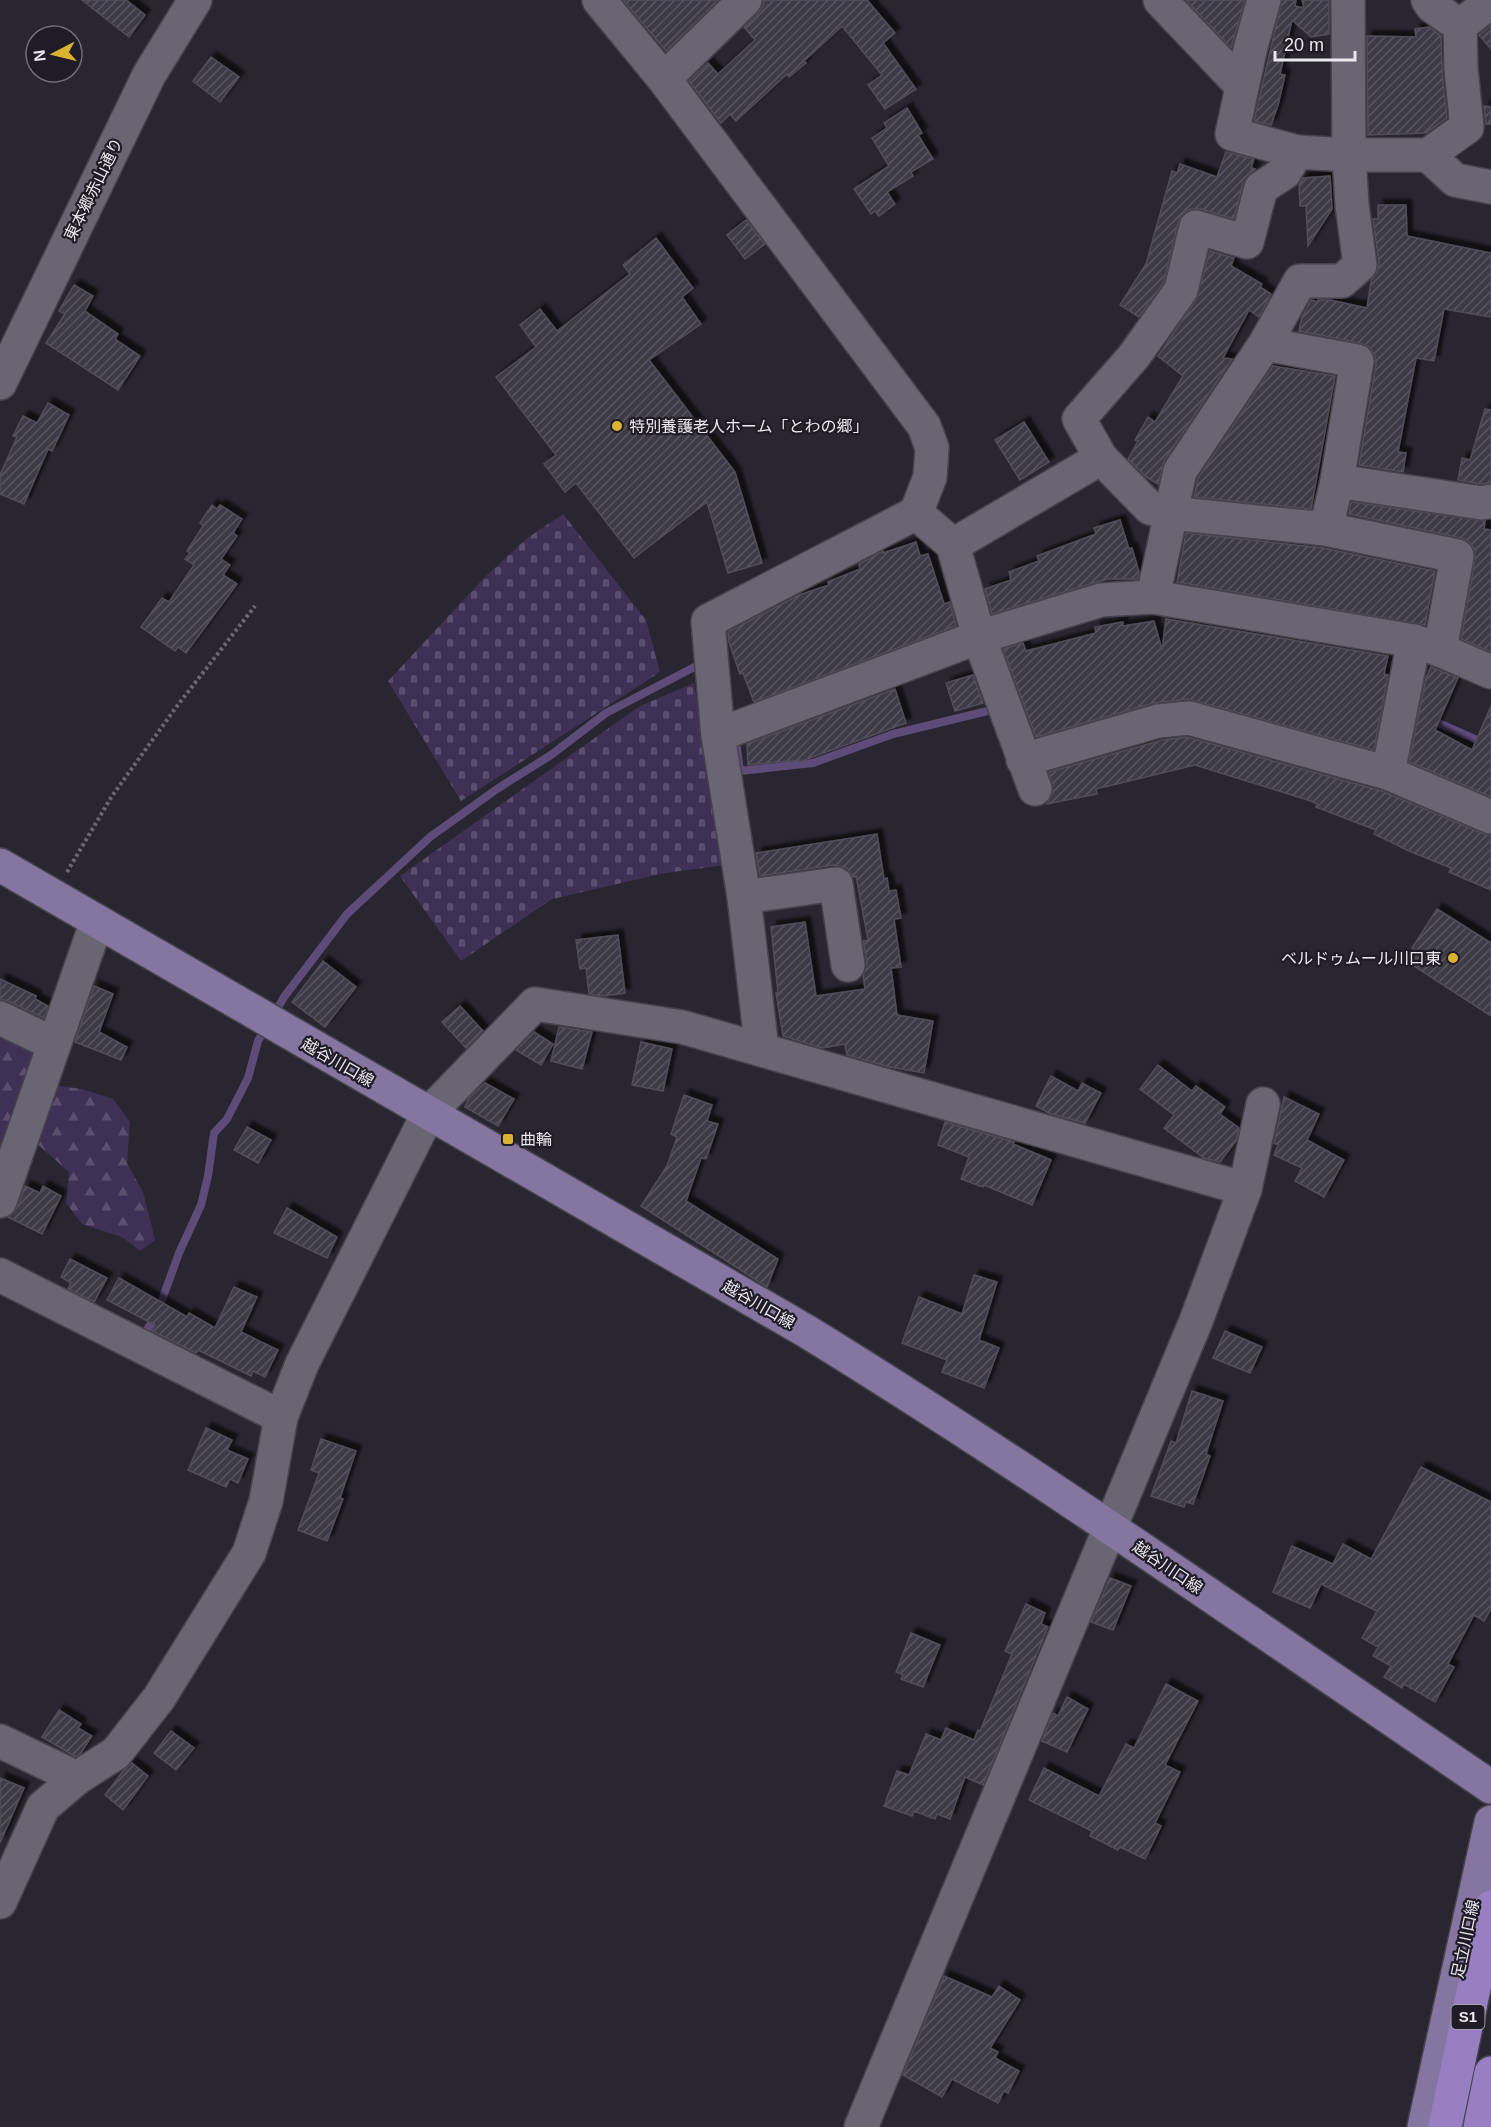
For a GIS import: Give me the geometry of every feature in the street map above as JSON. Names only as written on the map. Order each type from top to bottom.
[{"type":"highway","name":"S1","points":[[1445,2127],[1491,1907]]},
{"type":"highway","points":[[1480,2127],[1491,2073]]},
{"type":"main road","name":"越谷川口線","points":[[0,865],[806,1331],[926,1405],[1491,1787]]},
{"type":"main road","name":"足立川口線","points":[[1424,2127],[1491,1822]]},
{"type":"street","name":"東本郷赤山通り","points":[[0,383],[148,75],[195,0]]},
{"type":"street","points":[[599,0],[664,79],[924,426],[932,448],[930,477],[916,513],[708,621],[718,735],[744,897],[762,1050]]},
{"type":"street","points":[[664,79],[745,0]]},
{"type":"street","points":[[1160,0],[1242,86]]},
{"type":"street","points":[[1264,0],[1251,46],[1232,134],[1297,152],[1349,155],[1428,155],[1467,127],[1461,69],[1460,26]]},
{"type":"street","points":[[1153,597],[1180,471],[1265,344],[1300,281],[1342,281],[1360,265],[1352,205],[1349,155],[1348,0]]},
{"type":"street","points":[[1428,0],[1432,6],[1460,26]]},
{"type":"street","points":[[1460,26],[1491,1]]},
{"type":"street","points":[[1297,152],[1284,173],[1261,188],[1246,242],[1196,227],[1181,290],[1134,356],[1079,418],[1101,458],[1150,508],[1170,513],[1326,529],[1457,556],[1388,773]]},
{"type":"street","points":[[1428,155],[1455,180],[1491,187]]},
{"type":"street","points":[[1265,344],[1357,361],[1337,481],[1326,529]]},
{"type":"street","points":[[953,546],[1101,458]]},
{"type":"street","points":[[1337,481],[1482,503],[1491,501]]},
{"type":"street","points":[[916,513],[953,546],[980,637],[1029,775],[1158,721],[1189,718],[1388,773],[1491,817]]},
{"type":"street","points":[[718,735],[980,637],[1101,600],[1153,597],[1427,645],[1491,672]]},
{"type":"street","points":[[744,897],[836,884],[848,965]]},
{"type":"street","points":[[0,1200],[97,921]]},
{"type":"street","points":[[0,1902],[44,1807],[77,1778],[116,1753],[159,1698],[249,1553],[266,1501],[281,1417],[302,1364],[428,1114],[535,1004],[682,1027],[1245,1189]]},
{"type":"street","points":[[0,1018],[54,1044]]},
{"type":"street","points":[[861,2127],[1196,1321],[1245,1189],[1263,1104]]},
{"type":"street","points":[[0,1275],[281,1417]]},
{"type":"street","points":[[0,1741],[77,1778]]},
{"type":"path","points":[[53,896],[112,796],[177,706],[255,606]]},
{"type":"green space","points":[[563,514],[646,620],[660,672],[461,801],[388,681],[485,577],[526,539]]},
{"type":"green space","points":[[694,683],[726,865],[665,873],[552,899],[461,961],[400,876],[640,706]]},
{"type":"green space","points":[[0,1023],[9,1025],[49,1068],[60,1086],[82,1089],[113,1099],[130,1122],[127,1163],[143,1192],[155,1240],[140,1251],[122,1237],[82,1224],[66,1203],[69,1172],[35,1142],[0,1193]]},
{"type":"building","points":[[82,0],[126,0],[145,15],[129,37]]},
{"type":"building","points":[[623,0],[718,0],[666,51]]},
{"type":"building","points":[[763,0],[867,0],[895,33],[883,43],[916,89],[885,109],[868,85],[882,75],[842,26],[804,61],[806,63],[789,77],[787,74],[736,121],[730,114],[721,123],[689,81],[708,63],[718,74],[755,40],[744,27],[763,6]]},
{"type":"building","points":[[1186,0],[1245,0],[1231,48]]},
{"type":"building","points":[[1282,0],[1296,0],[1295,6],[1304,8],[1302,0],[1329,0],[1329,34],[1311,37],[1292,20],[1280,74],[1285,75],[1271,125],[1254,121]]},
{"type":"building","points":[[1491,25],[1491,49],[1479,35]]},
{"type":"building","points":[[1429,27],[1441,36],[1447,118],[1426,133],[1368,135],[1367,36],[1416,37],[1415,29]]},
{"type":"building","points":[[211,57],[239,77],[220,102],[193,81]]},
{"type":"building","points":[[1484,106],[1491,107],[1491,124],[1486,124]]},
{"type":"building","points":[[907,108],[922,133],[918,135],[933,159],[911,172],[913,176],[887,192],[895,204],[879,216],[875,211],[871,214],[854,189],[889,166],[872,138],[887,128],[884,123]]},
{"type":"building","points":[[1226,152],[1254,159],[1251,168],[1255,169],[1243,183],[1234,219],[1201,209],[1191,209],[1182,214],[1164,282],[1139,317],[1120,305],[1146,264],[1172,171],[1177,173],[1180,164],[1217,177]]},
{"type":"building","points":[[1330,176],[1332,209],[1308,246],[1306,206],[1300,206],[1299,184],[1303,178]]},
{"type":"building","points":[[1378,205],[1406,205],[1407,236],[1491,253],[1491,317],[1444,309],[1434,361],[1416,358],[1398,452],[1406,453],[1403,472],[1359,465],[1376,364],[1375,355],[1369,347],[1360,343],[1299,331],[1302,317],[1311,300],[1318,302],[1318,300],[1330,300],[1367,308],[1371,281],[1377,272],[1379,263],[1373,219],[1378,219]]},
{"type":"building","points":[[746,220],[765,244],[745,259],[727,235]]},
{"type":"building","name":"特別養護老人ホーム「とわの郷」","points":[[656,238],[693,288],[682,297],[701,324],[649,360],[735,472],[762,563],[728,573],[707,502],[634,558],[576,483],[565,492],[544,464],[556,455],[496,377],[536,347],[520,325],[540,309],[557,331],[630,274],[623,265]]},
{"type":"building","points":[[1210,251],[1234,258],[1231,266],[1262,284],[1260,287],[1271,294],[1259,317],[1249,310],[1223,358],[1232,359],[1164,461],[1158,484],[1146,477],[1128,459],[1138,441],[1135,440],[1148,417],[1155,422],[1183,376],[1158,356],[1196,300]]},
{"type":"building","points":[[74,285],[93,296],[85,311],[118,334],[115,339],[140,356],[118,390],[46,343],[65,314],[59,311]]},
{"type":"building","points":[[1273,366],[1335,376],[1311,509],[1194,497],[1198,478]]},
{"type":"building","points":[[48,403],[69,415],[52,451],[48,449],[24,504],[0,494],[0,475],[17,437],[13,436],[23,416],[37,423]]},
{"type":"building","points":[[1485,409],[1491,410],[1491,483],[1481,484],[1458,480],[1462,458],[1470,460]]},
{"type":"building","points":[[1024,422],[1049,462],[1020,480],[995,440]]},
{"type":"building","points":[[1351,502],[1485,521],[1484,529],[1491,530],[1491,652],[1461,639],[1475,559],[1475,550],[1470,542],[1461,538],[1349,514]]},
{"type":"building","points":[[212,505],[217,509],[220,505],[242,519],[233,533],[237,536],[221,559],[230,565],[223,575],[237,584],[186,653],[178,647],[175,651],[141,627],[162,598],[169,602],[194,565],[185,559],[190,553],[187,551],[203,526],[200,523]]},
{"type":"building","points":[[1120,520],[1129,549],[1132,548],[1139,572],[1138,579],[1108,579],[992,614],[985,589],[1011,580],[1009,572],[1039,561],[1037,556],[1096,534],[1094,528]]},
{"type":"building","points":[[1186,533],[1323,548],[1435,571],[1425,625],[1177,582]]},
{"type":"building","points":[[916,542],[920,556],[928,554],[944,604],[950,602],[956,626],[754,702],[743,673],[740,674],[728,632],[799,595],[829,585],[828,582],[860,569],[859,564],[883,551],[883,553]]},
{"type":"building","points":[[1166,619],[1388,656],[1384,674],[1388,675],[1374,750],[1188,699],[1153,703],[1036,737],[1003,649],[1023,643],[1026,651],[1096,633],[1095,627],[1123,622],[1123,626],[1154,621],[1162,650]]},
{"type":"building","points":[[1431,667],[1458,678],[1435,730],[1472,750],[1491,706],[1491,797],[1409,762],[1426,678]]},
{"type":"building","points":[[973,675],[983,703],[955,711],[946,683]]},
{"type":"building","points":[[895,689],[906,723],[799,762],[799,760],[748,765],[747,744]]},
{"type":"building","points":[[1187,737],[1382,791],[1491,835],[1491,890],[1449,872],[1451,868],[1374,834],[1376,830],[1316,807],[1317,804],[1311,801],[1195,765],[1096,789],[1097,794],[1047,804],[1053,792],[1049,772],[1162,740]]},
{"type":"building","points":[[877,834],[884,879],[887,878],[889,891],[896,890],[901,918],[894,919],[901,967],[891,968],[897,1015],[933,1021],[924,1073],[890,1067],[847,1055],[845,1044],[822,1048],[783,1036],[776,993],[778,993],[771,927],[805,922],[816,996],[865,989],[863,975],[867,962],[863,941],[868,940],[856,876],[853,877],[847,868],[833,865],[760,876],[756,853]]},
{"type":"building","name":"ベルドゥムール川口東","points":[[1437,909],[1491,943],[1491,1016],[1411,964],[1419,952],[1412,948]]},
{"type":"building","points":[[618,935],[625,993],[603,996],[589,994],[586,968],[580,969],[576,940]]},
{"type":"building","points":[[323,961],[356,987],[325,1027],[292,1002]]},
{"type":"building","points":[[0,979],[36,996],[35,999],[48,1006],[44,1018],[0,999]]},
{"type":"building","points":[[94,986],[113,994],[99,1032],[127,1047],[121,1060],[75,1042]]},
{"type":"building","points":[[460,1006],[483,1031],[466,1048],[442,1022]]},
{"type":"building","points":[[559,1027],[592,1032],[582,1069],[551,1061]]},
{"type":"building","points":[[534,1032],[553,1044],[541,1065],[516,1050]]},
{"type":"building","points":[[641,1042],[672,1049],[663,1091],[632,1085]]},
{"type":"building","points":[[1158,1065],[1192,1091],[1196,1086],[1225,1107],[1220,1114],[1239,1128],[1236,1141],[1220,1162],[1204,1158],[1164,1128],[1174,1115],[1140,1089]]},
{"type":"building","points":[[1051,1076],[1078,1091],[1082,1083],[1101,1093],[1085,1123],[1051,1114],[1036,1106]]},
{"type":"building","points":[[485,1083],[514,1099],[498,1126],[465,1107],[469,1098]]},
{"type":"building","points":[[684,1095],[712,1105],[707,1121],[718,1124],[706,1159],[701,1158],[686,1201],[778,1259],[767,1287],[641,1206],[667,1166],[677,1137],[671,1134]]},
{"type":"building","points":[[1284,1097],[1319,1114],[1307,1140],[1344,1160],[1324,1197],[1295,1181],[1302,1168],[1274,1155],[1278,1145],[1274,1143]]},
{"type":"building","points":[[945,1122],[1014,1142],[1013,1144],[1051,1160],[1032,1205],[984,1185],[983,1187],[961,1179],[969,1157],[938,1145]]},
{"type":"building","points":[[247,1127],[271,1140],[258,1163],[234,1150]]},
{"type":"building","points":[[25,1186],[40,1193],[43,1186],[61,1196],[42,1234],[8,1217],[17,1208]]},
{"type":"building","points":[[287,1208],[337,1237],[327,1258],[274,1233]]},
{"type":"building","points":[[70,1259],[107,1278],[94,1302],[68,1289],[71,1283],[61,1277]]},
{"type":"building","points":[[974,1275],[997,1282],[979,1340],[999,1348],[984,1388],[942,1372],[947,1360],[902,1343],[919,1297],[962,1314]]},
{"type":"building","points":[[119,1278],[187,1317],[189,1313],[215,1328],[234,1287],[257,1297],[241,1332],[278,1350],[265,1377],[253,1371],[251,1376],[198,1350],[196,1353],[152,1331],[155,1325],[107,1300]]},
{"type":"building","points":[[1225,1331],[1262,1347],[1250,1373],[1213,1358]]},
{"type":"building","points":[[1192,1391],[1223,1401],[1206,1454],[1210,1456],[1193,1504],[1186,1502],[1184,1507],[1151,1496],[1171,1441],[1176,1443]]},
{"type":"building","points":[[206,1428],[232,1440],[227,1450],[248,1459],[238,1483],[230,1479],[226,1487],[188,1470]]},
{"type":"building","points":[[321,1439],[356,1451],[340,1498],[343,1499],[327,1541],[298,1530],[319,1473],[311,1470]]},
{"type":"building","points":[[1421,1467],[1491,1502],[1491,1609],[1484,1621],[1474,1615],[1448,1664],[1454,1667],[1435,1702],[1404,1684],[1402,1688],[1384,1677],[1391,1666],[1373,1656],[1378,1647],[1362,1638],[1377,1611],[1321,1584],[1310,1608],[1273,1592],[1292,1546],[1333,1564],[1343,1544],[1371,1559]]},
{"type":"building","points":[[1110,1578],[1131,1586],[1113,1630],[1091,1622]]},
{"type":"building","points":[[1026,1604],[1045,1613],[1041,1624],[1048,1627],[983,1785],[965,1777],[950,1819],[937,1814],[935,1819],[914,1811],[912,1816],[884,1806],[897,1771],[909,1775],[926,1734],[941,1740],[946,1728],[974,1740],[978,1730],[980,1731],[1012,1654],[1005,1651]]},
{"type":"building","points":[[911,1633],[940,1645],[923,1687],[901,1679],[903,1675],[896,1672]]},
{"type":"building","points":[[1166,1684],[1198,1701],[1165,1765],[1180,1772],[1155,1823],[1161,1826],[1145,1859],[1120,1847],[1118,1850],[1090,1836],[1092,1831],[1029,1800],[1044,1768],[1099,1796],[1126,1744],[1134,1748]]},
{"type":"building","points":[[1067,1697],[1088,1709],[1067,1752],[1042,1741],[1053,1713],[1058,1716]]},
{"type":"building","points":[[59,1710],[81,1724],[78,1728],[92,1736],[76,1757],[42,1737]]},
{"type":"building","points":[[171,1731],[194,1748],[176,1770],[154,1753]]},
{"type":"building","points":[[132,1763],[148,1776],[123,1810],[105,1795]]},
{"type":"building","points":[[0,1778],[24,1788],[0,1843]]},
{"type":"building","points":[[944,1976],[992,1997],[999,1986],[1020,2000],[990,2048],[998,2052],[995,2058],[1019,2071],[1008,2093],[1004,2091],[998,2103],[952,2079],[942,2097],[903,2075]]},
{"type":"waterway","points":[[273,1016],[284,997],[347,914],[430,837],[497,789],[551,755],[606,713],[704,662]]},
{"type":"waterway","points":[[735,734],[740,771],[813,763],[893,734],[1000,708]]},
{"type":"waterway","points":[[1407,712],[1418,714],[1491,746]]},
{"type":"waterway","points":[[144,1335],[158,1311],[179,1253],[201,1205],[214,1133],[227,1119],[248,1078],[258,1041],[266,1027]]},
{"type":"place","name":"特別養護老人ホーム「とわの郷」","points":[[617,426]]},
{"type":"place","name":"ベルドゥムール川口東","points":[[1453,958]]},
{"type":"place","name":"曲輪","points":[[508,1139]]}]
